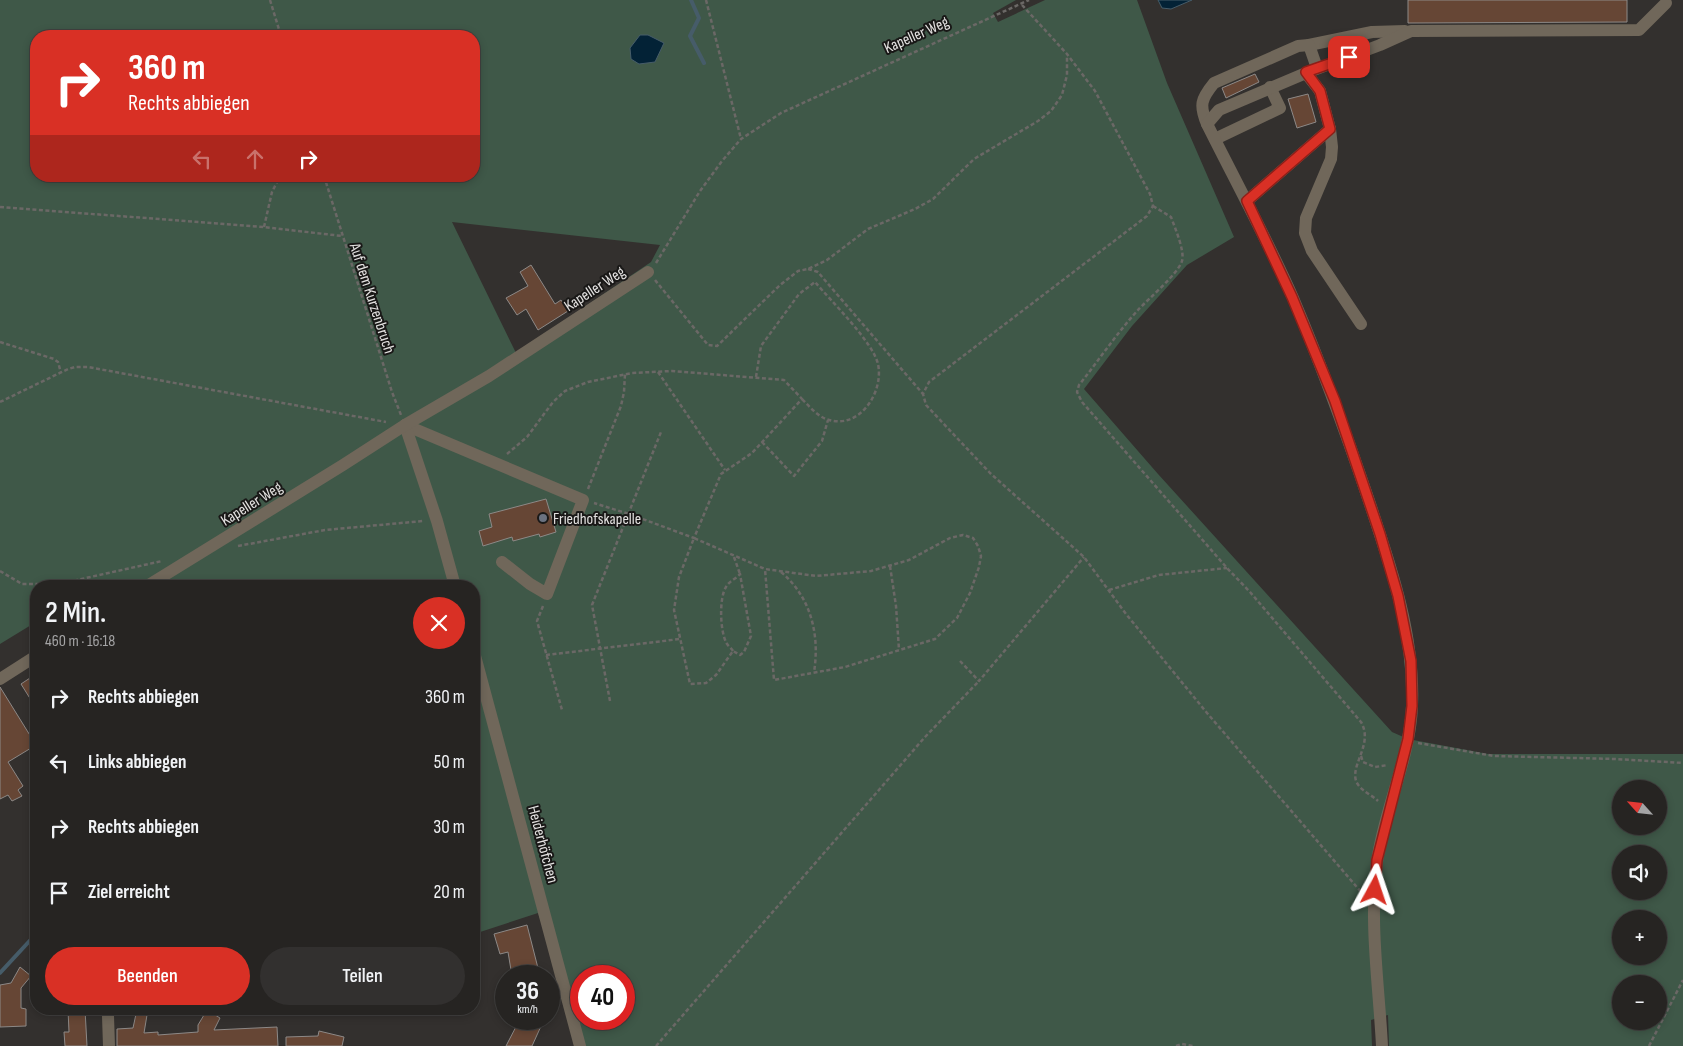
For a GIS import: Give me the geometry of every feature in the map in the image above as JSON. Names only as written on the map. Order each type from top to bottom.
[{"type":"street","points":[[1382,1046],[1374,905],[1377,860],[1408,742],[1412,706],[1411,661],[1398,596],[1380,534],[1335,401],[1292,297],[1247,201],[1207,124],[1202,112],[1202,103],[1205,94],[1214,84],[1298,46],[1372,32],[1640,30],[1666,3]]},
{"type":"street","points":[[1207,124],[1219,110],[1311,70],[1380,45],[1411,31]]},
{"type":"street","points":[[1309,45],[1311,70],[1320,91],[1330,129],[1332,146],[1331,159],[1306,218],[1305,233],[1312,251],[1361,324]]},
{"type":"street","points":[[1215,138],[1280,108],[1270,87]]},
{"type":"street","points":[[1247,201],[1330,129]]},
{"type":"street","name":"Kapeller Weg","points":[[157,580],[405,425],[488,376],[648,272]]},
{"type":"street","points":[[405,425],[583,500],[547,594],[530,584],[502,562]]},
{"type":"street","points":[[405,425],[454,580]]},
{"type":"street","points":[[0,678],[30,660]]},
{"type":"street","name":"Heiderhöfchen","points":[[480,674],[580,1046]]},
{"type":"street","points":[[108,1015],[109,1046]]},
{"type":"path","points":[[270,0],[279,30]]},
{"type":"path","points":[[706,0],[741,139]]},
{"type":"path","name":"Kapeller Weg","points":[[648,272],[655,264],[700,191],[741,139],[781,113],[1022,5],[1029,0]]},
{"type":"path","points":[[1022,5],[1067,54],[1095,91],[1150,194],[1153,206],[1171,217],[1182,252],[1182,261],[1177,270],[1138,310],[1079,385],[1077,392],[1082,402],[1361,722],[1366,730],[1366,739],[1355,778],[1359,786],[1390,809]]},
{"type":"path","points":[[648,272],[708,345],[717,346],[780,285],[798,271],[808,269],[826,260],[868,228],[915,209],[933,199],[974,159],[1038,121],[1051,111],[1062,95],[1067,75],[1067,54]]},
{"type":"path","points":[[264,227],[272,192],[277,182]]},
{"type":"path","name":"Auf dem Kurzenbruch","points":[[326,182],[392,392],[405,425]]},
{"type":"path","points":[[923,394],[929,382],[1146,216],[1153,206]]},
{"type":"path","points":[[0,207],[264,227],[342,236]]},
{"type":"path","points":[[808,269],[818,272],[923,394],[926,405],[990,473],[1084,557],[1126,614],[1207,713],[1345,874],[1374,905]]},
{"type":"path","points":[[497,463],[527,437],[553,402],[565,391],[588,382],[624,374],[658,372],[784,380],[817,415],[828,420],[843,422],[856,418],[868,406],[876,389],[879,376],[878,364],[872,348],[815,282],[799,294],[762,346],[756,377]]},
{"type":"path","points":[[0,342],[54,359],[58,362],[61,373]]},
{"type":"path","points":[[0,402],[75,367],[88,367],[405,425]]},
{"type":"path","points":[[658,372],[725,470]]},
{"type":"path","points":[[624,374],[624,392],[621,406],[583,500],[629,514],[694,538],[765,569],[780,572],[816,576],[871,571],[909,560],[950,538],[963,535],[973,538],[981,556],[970,593],[957,618],[935,639],[845,667],[774,680],[765,569]]},
{"type":"path","points":[[733,651],[716,675],[706,683],[690,684],[674,610],[679,577],[721,474],[752,453],[802,399]]},
{"type":"path","points":[[762,442],[794,476],[822,441],[828,420]]},
{"type":"path","points":[[610,701],[592,605],[661,432]]},
{"type":"path","points":[[230,547],[325,530],[437,521]]},
{"type":"path","points":[[733,555],[740,574],[751,636],[744,652],[740,655],[733,651],[726,643],[721,610],[725,587],[740,574]]},
{"type":"path","points":[[656,1046],[925,737],[979,681],[1084,557]]},
{"type":"path","points":[[77,580],[165,560]]},
{"type":"path","points":[[890,566],[896,606],[899,650]]},
{"type":"path","points":[[1109,590],[1159,575],[1227,568]]},
{"type":"path","points":[[0,572],[22,584],[30,584]]},
{"type":"path","points":[[780,572],[792,581],[814,623],[816,641],[814,672]]},
{"type":"path","points":[[547,594],[537,621],[562,710]]},
{"type":"path","points":[[546,655],[680,639]]},
{"type":"path","points":[[960,661],[979,681]]},
{"type":"path","points":[[1408,742],[1494,756],[1616,759],[1683,763]]},
{"type":"path","points":[[1360,755],[1363,762],[1375,767],[1403,761]]},
{"type":"path","points":[[1649,1046],[1683,980]]},
{"type":"path","points":[[1176,1046],[1182,1044],[1193,1046]]},
{"type":"green space","points":[[0,0],[1016,0],[993,13],[998,22],[1045,0],[1137,0],[1167,83],[1234,237],[1187,265],[1132,326],[1084,389],[1158,474],[1392,732],[1408,739],[1488,754],[1683,754],[1683,1046],[1389,1046],[1388,1015],[1371,1020],[1372,1046],[583,1046],[578,1030],[635,1030],[635,965],[570,965],[570,1008],[560,978],[560,965],[556,965],[538,913],[480,932],[480,580],[30,580],[30,626],[0,644]],"holes":[[[452,222],[660,245],[651,262],[516,353]]]},
{"type":"water","points":[[1158,0],[1192,0],[1171,9],[1162,8]]},
{"type":"water","points":[[640,35],[648,35],[664,43],[655,62],[639,64],[631,59],[630,48]]},
{"type":"building","points":[[1408,0],[1627,0],[1627,22],[1408,23]]},
{"type":"building","points":[[1255,74],[1259,82],[1226,98],[1222,88]]},
{"type":"building","points":[[1308,94],[1316,122],[1297,128],[1288,99]]},
{"type":"building","points":[[531,265],[555,304],[561,300],[568,311],[538,330],[526,309],[517,315],[506,298],[528,286],[520,272]]},
{"type":"building","points":[[546,499],[556,532],[540,537],[539,534],[513,541],[512,537],[483,546],[479,531],[492,527],[489,514]]},
{"type":"building","points":[[30,678],[30,698],[21,684]]},
{"type":"building","points":[[0,687],[30,735],[30,749],[8,762],[23,786],[18,790],[22,796],[12,801],[8,795],[0,799]]},
{"type":"building","points":[[527,925],[537,965],[510,965],[508,952],[500,954],[494,934]]},
{"type":"building","points":[[20,967],[30,975],[21,988],[21,1008],[26,1009],[26,1026],[0,1027],[0,985],[11,983]]},
{"type":"building","points":[[68,1015],[85,1015],[87,1046],[65,1046],[64,1032],[69,1032]]},
{"type":"building","points":[[136,1015],[147,1015],[144,1033],[158,1032],[158,1035],[198,1032],[198,1025],[204,1015],[215,1015],[220,1018],[214,1030],[277,1027],[278,1046],[117,1046],[117,1029],[133,1028]]},
{"type":"building","points":[[514,1030],[539,1030],[532,1046],[506,1046]]},
{"type":"building","points":[[319,1031],[344,1037],[342,1046],[286,1046],[286,1037],[318,1036]]},
{"type":"waterway","points":[[691,0],[699,18],[690,36],[704,63]]},
{"type":"waterway","points":[[0,973],[30,940]]},
{"type":"place","name":"Friedhofskapelle","points":[[543,518]]},
{"type":"route","points":[[1349,57],[1306,72],[1320,91],[1330,129],[1247,201],[1292,297],[1335,401],[1380,534],[1398,596],[1411,661],[1412,706],[1408,739],[1377,860],[1375,890]]}]
